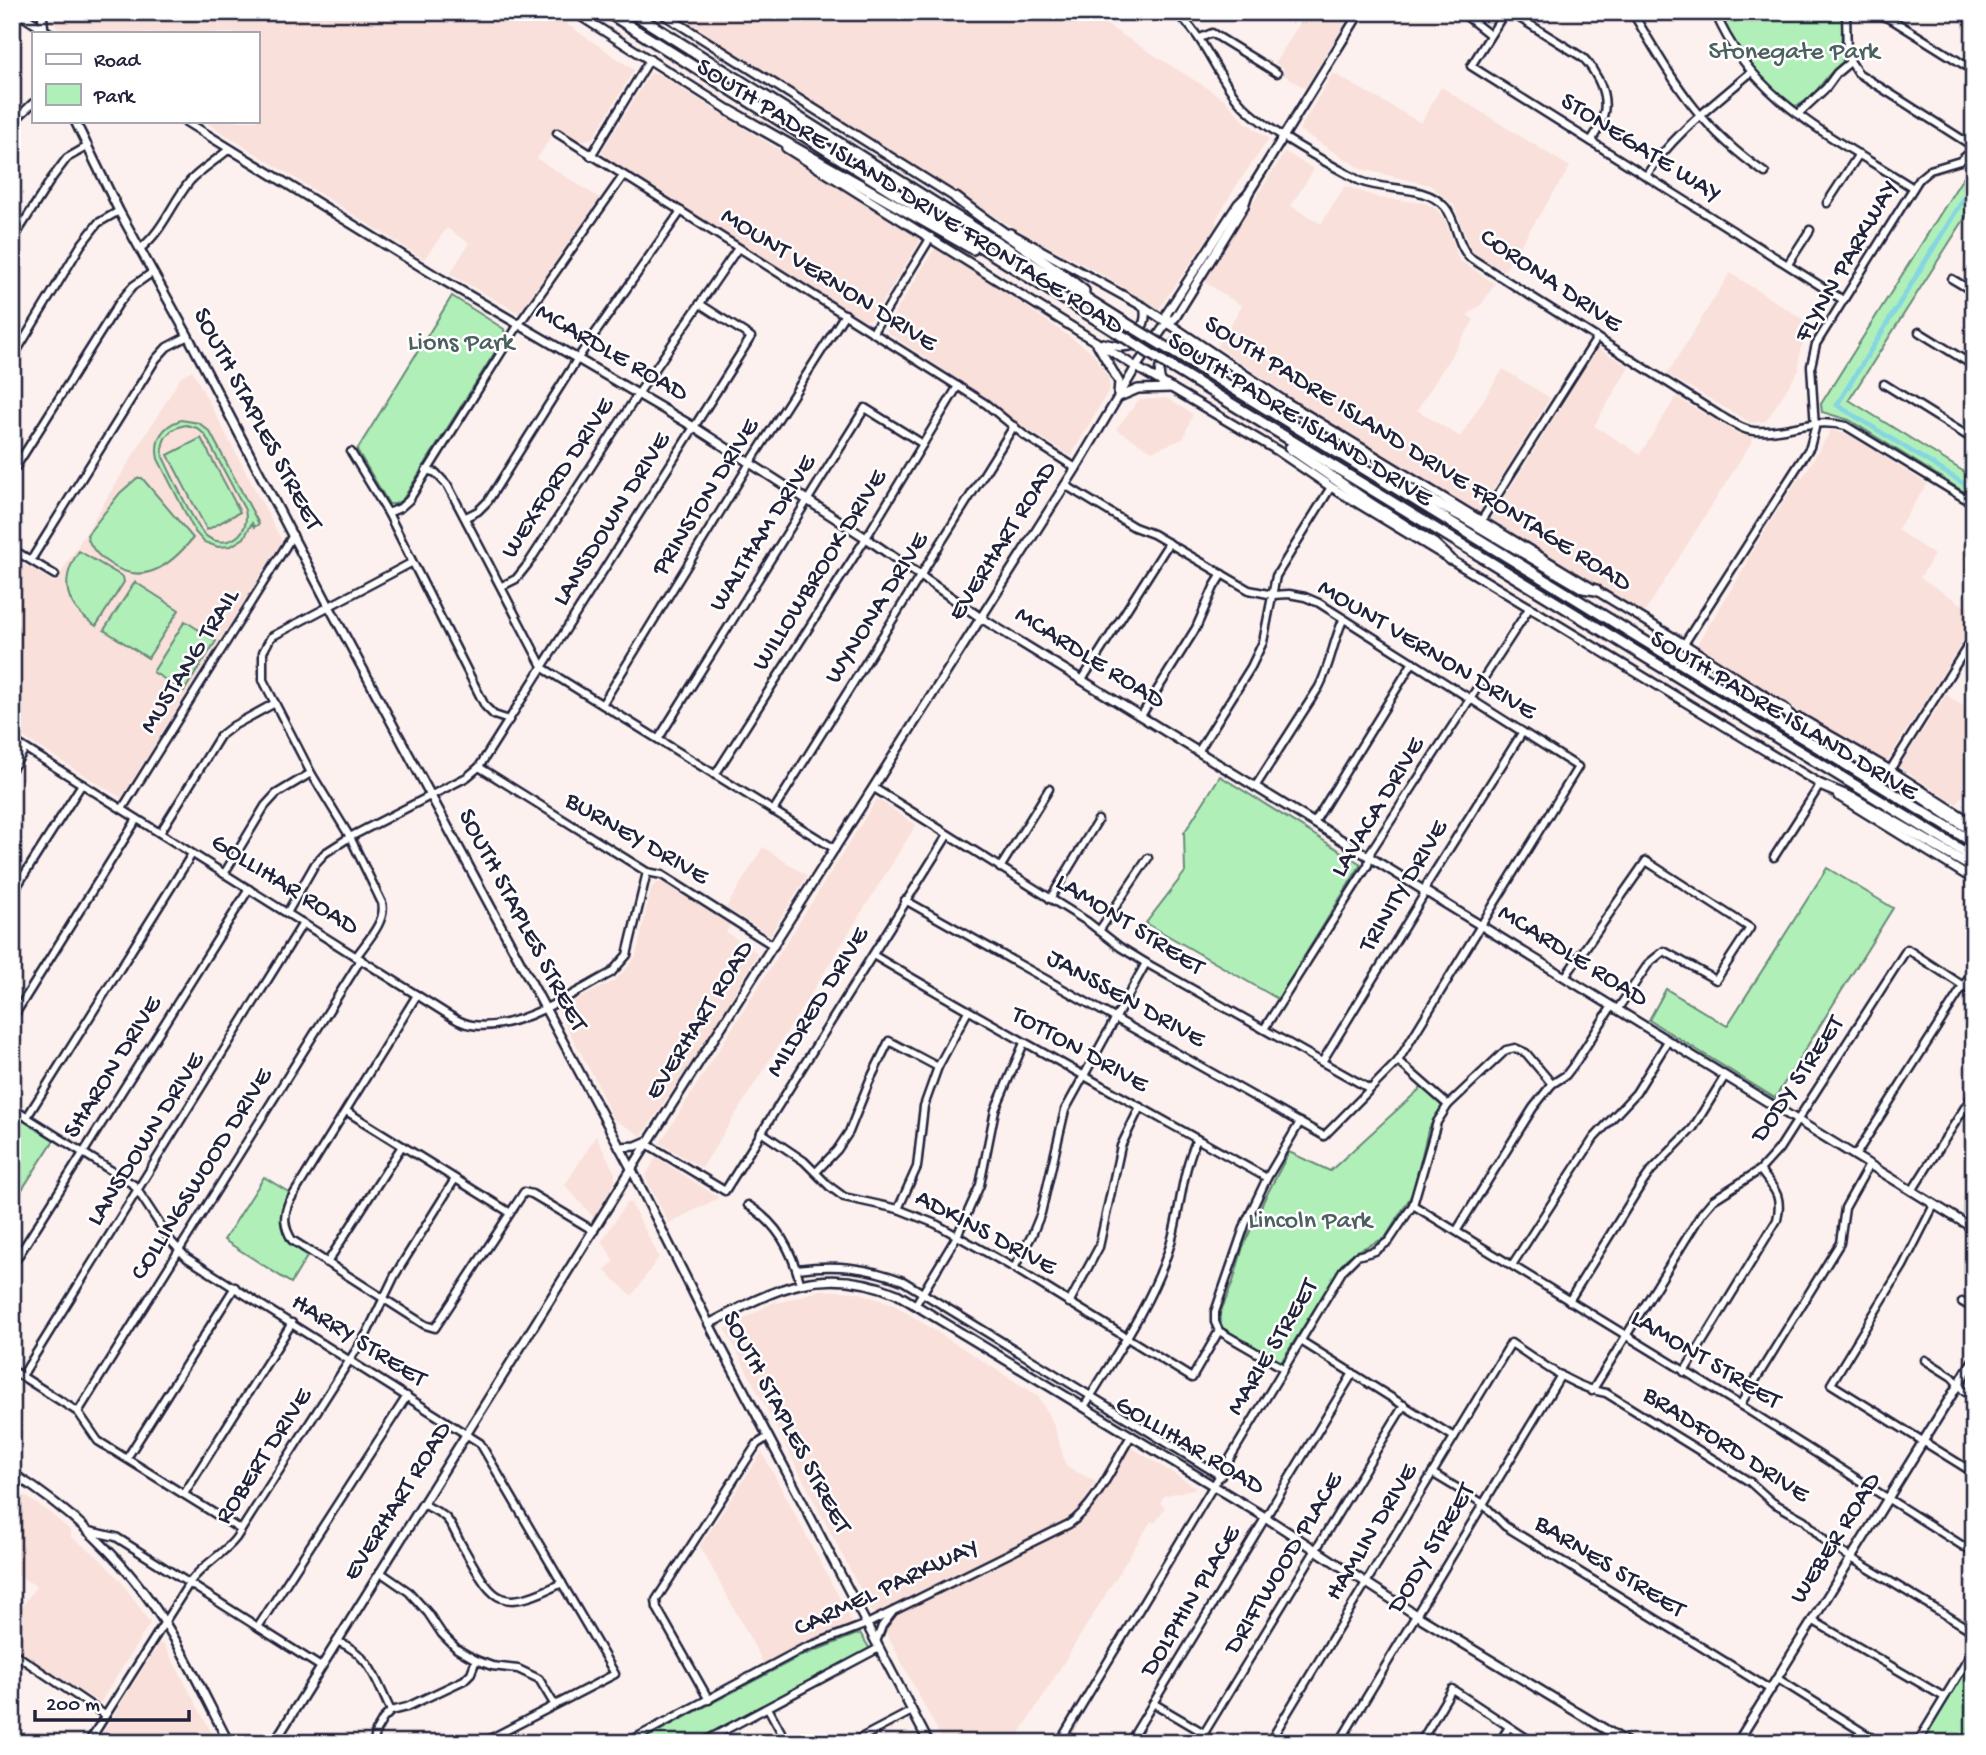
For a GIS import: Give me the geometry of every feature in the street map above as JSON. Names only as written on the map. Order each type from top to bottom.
[{"type":"highway","name":"SOUTH PADRE ISLAND DRIVE","points":[[607,12],[1215,395],[1974,858]]},
{"type":"highway","name":"SOUTH PADRE ISLAND DRIVE","points":[[631,12],[1123,321],[1974,844]]},
{"type":"highway","points":[[730,111],[1075,306]]},
{"type":"highway","points":[[956,198],[994,228],[1055,268],[1123,321]]},
{"type":"highway","points":[[1215,395],[1232,412],[1296,451],[1434,544],[1450,559]]},
{"type":"highway","points":[[1373,475],[1389,479],[1433,501],[1583,588],[1596,590]]},
{"type":"highway","points":[[1783,708],[1792,718],[1974,832]]},
{"type":"highway","points":[[1820,785],[1854,799],[1974,868]]},
{"type":"main road","points":[[17,12],[45,32]]},
{"type":"main road","points":[[42,12],[45,32]]},
{"type":"main road","name":"SOUTH PADRE ISLAND DRIVE FRONTAGE ROAD","points":[[574,12],[1095,342],[1278,451],[1331,487],[1974,880]]},
{"type":"main road","name":"SOUTH PADRE ISLAND DRIVE FRONTAGE ROAD","points":[[660,12],[1014,235],[1144,307],[1244,376],[1974,824]]},
{"type":"main road","name":"EVERHART ROAD","points":[[274,1743],[649,1142],[1076,468],[1136,367],[1166,324],[1167,313],[1238,204],[1248,194],[1360,12]]},
{"type":"main road","name":"SOUTH STAPLES STREET","points":[[76,122],[119,211],[188,336],[543,1009],[632,1170],[709,1324],[929,1743]]},
{"type":"main road","name":"MCARDLE ROAD","points":[[188,122],[354,227],[694,427],[808,499],[981,618],[1934,1205],[1972,1225]]},
{"type":"main road","points":[[1095,342],[1130,346],[1145,323],[1147,314],[1144,307]]},
{"type":"main road","points":[[1095,342],[1119,382],[1118,397],[1139,389],[1172,388]]},
{"type":"main road","points":[[1161,382],[1159,366],[1174,344],[1178,343],[1244,376]]},
{"type":"main road","points":[[619,1147],[649,1142]]},
{"type":"main road","name":"GOLLIHAR ROAD","points":[[709,1324],[771,1292],[800,1282],[855,1280],[883,1288],[916,1304],[1265,1517],[1416,1615],[1628,1743]]},
{"type":"main road","name":"WEBER ROAD","points":[[1737,1743],[1974,1359]]},
{"type":"main road","points":[[12,1474],[49,1498],[89,1531],[129,1572],[165,1623],[229,1743]]},
{"type":"street","name":"CORONA DRIVE","points":[[1176,12],[1200,37],[1238,100],[1256,118],[1368,184],[1431,196],[1446,208],[1461,247],[1469,257],[1739,427],[1766,431],[1815,422]]},
{"type":"street","points":[[1461,12],[1490,35]]},
{"type":"street","name":"STONEGATE WAY","points":[[1505,12],[1471,66],[1843,300]]},
{"type":"street","points":[[1510,12],[1582,57],[1591,66],[1602,88],[1605,110],[1604,120],[1591,141]]},
{"type":"street","points":[[1632,12],[1677,87],[1699,116],[1727,144],[1765,173]]},
{"type":"street","points":[[1715,12],[1724,34],[1750,73],[1777,99],[1913,188]]},
{"type":"street","points":[[1846,12],[1846,45],[1850,62],[1865,79],[1974,148]]},
{"type":"street","points":[[1873,12],[1894,21],[1974,71]]},
{"type":"street","points":[[1200,37],[1212,33],[1276,73]]},
{"type":"street","points":[[591,156],[650,59]]},
{"type":"street","points":[[1798,114],[1850,62]]},
{"type":"street","points":[[1646,176],[1669,144],[1750,73]]},
{"type":"street","points":[[12,123],[32,104]]},
{"type":"street","name":"MOUNT VERNON DRIVE","points":[[557,133],[986,404],[1024,435],[1076,468]]},
{"type":"street","points":[[12,241],[67,158],[88,146]]},
{"type":"street","name":"FLYNN PARKWAY","points":[[1684,644],[1805,456],[1814,436],[1812,357],[1816,344],[1925,173],[1960,162],[1974,148]]},
{"type":"street","points":[[140,248],[152,239],[193,178],[229,149]]},
{"type":"street","points":[[1827,203],[1859,154]]},
{"type":"street","points":[[388,513],[409,500],[519,324],[623,176]]},
{"type":"street","points":[[12,359],[81,245],[98,223],[119,211]]},
{"type":"street","points":[[466,517],[478,511],[488,501],[578,358],[681,211]]},
{"type":"street","points":[[1788,264],[1810,230]]},
{"type":"street","points":[[873,332],[931,237]]},
{"type":"street","name":"WEXFORD DRIVE","points":[[502,586],[516,579],[528,564],[638,394],[738,247]]},
{"type":"street","points":[[12,473],[120,303],[133,286],[153,272]]},
{"type":"street","points":[[1952,279],[1974,292]]},
{"type":"street","name":"LANSDOWN DRIVE","points":[[286,913],[324,853],[467,777],[479,767],[751,337],[700,304]]},
{"type":"street","name":"PRINSTON DRIVE","points":[[603,703],[845,314]]},
{"type":"street","points":[[1919,332],[1974,366]]},
{"type":"street","points":[[31,560],[156,359],[167,347],[188,336]]},
{"type":"street","points":[[1481,521],[1597,338]]},
{"type":"street","points":[[1884,384],[1974,440]]},
{"type":"street","name":"WILLOWBROOK DRIVE","points":[[715,775],[866,538],[958,386]]},
{"type":"street","name":"WALTHAM DRIVE","points":[[659,738],[865,408],[923,444]]},
{"type":"street","points":[[1815,422],[1846,426],[1974,504]]},
{"type":"street","name":"WYNONA DRIVE","points":[[773,811],[1014,426]]},
{"type":"street","points":[[351,452],[388,513],[485,706],[494,716],[509,720]]},
{"type":"street","points":[[426,470],[436,473],[448,486],[543,667],[835,849]]},
{"type":"street","name":"MOUNT VERNON DRIVE","points":[[1065,485],[1134,527],[1153,534],[1249,590],[1305,597],[1578,767],[1479,925]]},
{"type":"street","points":[[1198,752],[1251,667],[1263,642],[1276,576],[1331,487]]},
{"type":"street","name":"MUSTANG TRAIL","points":[[122,809],[293,536]]},
{"type":"street","points":[[1083,680],[1169,543]]},
{"type":"street","points":[[12,549],[55,575]]},
{"type":"street","name":"COLLINGSWOOD DRIVE","points":[[78,1412],[358,958],[384,911],[350,838],[311,773],[263,680],[263,652],[271,637],[411,563]]},
{"type":"street","points":[[1140,716],[1196,628],[1214,587],[1223,575]]},
{"type":"street","name":"LAVACA DRIVE","points":[[1264,1029],[1368,865],[1371,851],[1530,607]]},
{"type":"street","points":[[1255,787],[1319,687],[1343,620]]},
{"type":"street","points":[[1890,770],[1974,636]]},
{"type":"street","points":[[1314,822],[1413,662]]},
{"type":"street","points":[[160,833],[220,736],[275,703]]},
{"type":"street","name":"TRINITY DRIVE","points":[[1322,1062],[1522,733]]},
{"type":"street","name":"GOLLIHAR ROAD","points":[[12,740],[459,1022],[472,1025],[508,1023],[543,1009],[611,973],[627,955],[647,873]]},
{"type":"street","points":[[12,769],[25,748]]},
{"type":"street","name":"BURNEY DRIVE","points":[[479,767],[647,873],[662,875],[774,946]]},
{"type":"street","points":[[225,874],[265,806],[276,794],[311,773]]},
{"type":"street","points":[[12,894],[82,784]]},
{"type":"street","points":[[1774,857],[1820,785]]},
{"type":"street","name":"LAMONT STREET","points":[[874,788],[1050,899],[1119,947],[1370,1089]]},
{"type":"street","points":[[1000,868],[1049,789]]},
{"type":"street","points":[[12,1019],[137,819]]},
{"type":"street","points":[[1050,899],[1098,820]]},
{"type":"street","name":"MILDRED DRIVE","points":[[649,1142],[724,1191],[947,836]]},
{"type":"street","points":[[27,1117],[192,854]]},
{"type":"street","points":[[1099,931],[1148,858]]},
{"type":"street","points":[[1457,1230],[1533,1108],[1552,1084],[1566,1075],[1649,963],[1664,951],[1716,980],[1750,928],[1646,861],[1565,978]]},
{"type":"street","name":"SHARON DRIVE","points":[[12,1266],[248,889]]},
{"type":"street","name":"JANSSEN DRIVE","points":[[905,900],[1324,1136],[1370,1089]]},
{"type":"street","name":"LANSDOWN DRIVE","points":[[22,1376],[303,923]]},
{"type":"street","points":[[1370,1089],[1398,1061],[1479,925]]},
{"type":"street","name":"DODY STREET","points":[[1592,1391],[1702,1213],[1713,1200],[1760,1170],[1784,1143],[1907,949],[1963,985]]},
{"type":"street","name":"TOTTON DRIVE","points":[[873,955],[1024,1043],[1267,1178]]},
{"type":"street","points":[[1014,1268],[1041,1213],[1065,1110],[1146,963]]},
{"type":"street","points":[[1855,1156],[1974,969]]},
{"type":"street","points":[[1963,985],[1974,993]]},
{"type":"street","points":[[417,995],[289,1202],[285,1212],[285,1224],[292,1240],[425,1325],[435,1328],[524,1192],[532,1194],[594,1231]]},
{"type":"street","points":[[898,1209],[917,1167],[925,1106],[938,1067],[968,1011]]},
{"type":"street","points":[[817,1171],[837,1150],[849,1132],[889,1041],[938,1067]]},
{"type":"street","points":[[1512,1265],[1594,1138],[1636,1093],[1668,1041]]},
{"type":"street","points":[[916,1304],[957,1236],[980,1185],[995,1110],[1024,1043]]},
{"type":"street","name":"MARIE STREET","points":[[1059,1743],[1343,1270],[1357,1256],[1375,1251],[1389,1241],[1413,1205],[1437,1122],[1448,1105],[1506,1050],[1515,1048],[1526,1053],[1552,1084]]},
{"type":"street","points":[[1398,1061],[1448,1105]]},
{"type":"street","points":[[1569,1301],[1641,1185],[1693,1128],[1725,1076]]},
{"type":"street","points":[[1912,1191],[1974,1093]]},
{"type":"street","points":[[1069,1303],[1099,1247],[1121,1146],[1140,1107]]},
{"type":"street","name":"HARRY STREET","points":[[12,1108],[128,1181],[138,1190],[187,1258],[480,1443],[615,1674],[554,1704]]},
{"type":"street","points":[[346,1111],[509,1212]]},
{"type":"street","points":[[1283,1368],[1219,1331],[1215,1312],[1246,1222],[1267,1178],[1300,1122]]},
{"type":"street","name":"ADKINS DRIVE","points":[[761,1132],[817,1171],[829,1186],[844,1197],[921,1217],[1014,1268],[1192,1378],[1219,1331]]},
{"type":"street","points":[[1084,1407],[1154,1290],[1169,1250],[1187,1160],[1197,1139]]},
{"type":"street","points":[[327,1263],[402,1146]]},
{"type":"street","points":[[1740,1405],[1840,1243],[1845,1208],[1868,1164]]},
{"type":"street","points":[[1684,1372],[1777,1220],[1779,1195],[1760,1170]]},
{"type":"street","name":"ROBERT DRIVE","points":[[88,1743],[190,1582],[207,1562],[231,1545],[241,1531],[350,1360],[395,1275],[455,1179]]},
{"type":"street","points":[[748,1205],[764,1216],[782,1236],[800,1282]]},
{"type":"street","name":"LAMONT STREET","points":[[1413,1205],[1740,1405],[1974,1553]]},
{"type":"street","points":[[1934,1205],[1903,1266],[1831,1384],[1974,1473]]},
{"type":"street","points":[[797,1269],[832,1266],[864,1269],[903,1281],[1221,1476]]},
{"type":"street","points":[[127,1458],[235,1287]]},
{"type":"street","points":[[1962,1302],[1974,1309]]},
{"type":"street","points":[[184,1494],[292,1323]]},
{"type":"street","points":[[1301,1341],[1454,1437]]},
{"type":"street","name":"HAMLIN DRIVE","points":[[1271,1740],[1511,1343],[1561,1375]]},
{"type":"street","points":[[1011,1362],[1018,1350]]},
{"type":"street","points":[[1925,1360],[1952,1377],[1974,1397]]},
{"type":"street","points":[[12,1370],[78,1412],[98,1441],[241,1531]]},
{"type":"street","name":"DOLPHIN PLACE","points":[[1129,1743],[1353,1373]]},
{"type":"street","points":[[1561,1375],[1592,1391]]},
{"type":"street","name":"DODY STREET","points":[[1339,1743],[1561,1375]]},
{"type":"street","name":"BRADFORD DRIVE","points":[[1592,1391],[1606,1393],[1750,1482],[1772,1502],[1804,1520],[1828,1544],[1974,1632]]},
{"type":"street","points":[[258,1627],[407,1396]]},
{"type":"street","name":"DRIFTWOOD PLACE","points":[[1198,1743],[1405,1405]]},
{"type":"street","points":[[1119,1429],[1126,1418]]},
{"type":"street","name":"CARMEL PARKWAY","points":[[626,1743],[802,1649],[893,1612],[1078,1518],[1091,1502],[1131,1436]]},
{"type":"street","points":[[709,1700],[657,1608],[656,1600],[757,1444],[768,1437]]},
{"type":"street","points":[[1177,1465],[1184,1453]]},
{"type":"street","name":"BARNES STREET","points":[[1432,1473],[1482,1503],[1505,1526],[1771,1690]]},
{"type":"street","points":[[423,1504],[446,1519],[484,1583],[498,1598],[516,1602],[562,1583]]},
{"type":"street","points":[[89,1531],[116,1537],[321,1667]]},
{"type":"street","points":[[380,1572],[409,1592],[457,1649],[492,1666],[519,1669],[539,1679],[554,1704],[482,1743]]},
{"type":"street","points":[[877,1645],[882,1626],[893,1612]]},
{"type":"street","points":[[1812,1620],[1944,1697]]},
{"type":"street","points":[[337,1641],[354,1648],[367,1663],[391,1711]]},
{"type":"street","name":"CARMEL PARKWAY","points":[[701,1743],[877,1645]]},
{"type":"street","points":[[1917,1743],[1974,1649]]},
{"type":"street","points":[[12,1652],[105,1714]]},
{"type":"street","points":[[374,1743],[376,1731],[391,1711],[407,1707],[464,1680],[471,1674],[476,1660]]},
{"type":"street","points":[[1778,1679],[1880,1743]]},
{"type":"street","points":[[1420,1743],[1452,1689],[1534,1743]]},
{"type":"street","points":[[1153,1703],[1204,1733],[1212,1743]]},
{"type":"street","points":[[768,1708],[787,1743]]},
{"type":"street","points":[[851,1743],[912,1711]]},
{"type":"street","points":[[1499,1743],[1509,1727]]},
{"type":"street","points":[[1271,1740],[1282,1743]]},
{"type":"shaded area","points":[[54,12],[549,12],[634,70],[593,138],[580,141],[557,127],[537,159],[600,198],[519,313],[450,274],[469,243],[447,228],[424,259],[206,122],[259,122],[259,32],[64,32],[56,27]]},
{"type":"shaded area","points":[[670,12],[1086,12],[1224,99],[1245,122],[1269,139],[1238,183],[1215,221],[1217,224],[1159,309],[1105,276],[1005,223]]},
{"type":"shaded area","points":[[1307,12],[1352,12],[1305,88],[1281,73],[1284,68],[1275,63]]},
{"type":"shaded area","points":[[657,73],[919,238],[919,243],[872,319],[864,320],[607,159],[602,151],[650,74]]},
{"type":"shaded area","points":[[1333,73],[1421,123],[1441,87],[1570,167],[1504,271],[1472,252],[1454,205],[1430,185],[1361,169],[1299,130]]},
{"type":"shaded area","points":[[1285,152],[1314,169],[1291,206],[1321,224],[1345,186],[1379,198],[1425,203],[1436,209],[1445,220],[1459,260],[1495,284],[1481,305],[1467,315],[1474,320],[1417,410],[1460,437],[1503,369],[1550,398],[1479,512],[1328,423],[1217,346],[1242,306],[1203,281]]},
{"type":"shaded area","points":[[935,248],[1092,352],[1108,377],[1110,388],[1071,456],[1019,424],[885,329]]},
{"type":"shaded area","points":[[1730,273],[1812,325],[1800,350],[1799,370],[1766,421],[1751,423],[1667,374]]},
{"type":"shaded area","points":[[1598,348],[1629,367],[1594,426],[1640,454],[1676,397],[1738,434],[1754,438],[1643,615],[1491,519]]},
{"type":"shaded area","points":[[192,370],[282,541],[121,798],[12,730],[12,557],[55,583],[181,377]]},
{"type":"shaded area","points":[[1166,398],[1193,414],[1183,439],[1152,451],[1116,429],[1139,400]]},
{"type":"shaded area","points":[[1831,430],[1851,436],[1927,484],[1897,530],[1934,555],[1920,578],[1974,612],[1974,624],[1887,761],[1792,707],[1696,646],[1753,550],[1800,476],[1803,477]]},
{"type":"shaded area","points":[[1946,695],[1974,712],[1974,777],[1957,804],[1899,767]]},
{"type":"shaded area","points":[[877,799],[916,825],[702,1168],[660,1143]]},
{"type":"shaded area","points":[[763,847],[807,876],[770,935],[726,908]]},
{"type":"shaded area","points":[[656,883],[663,883],[730,925],[726,932],[758,953],[717,1023],[642,1136],[613,1119],[595,1079],[557,1010],[614,981],[628,967],[636,956],[651,889]]},
{"type":"shaded area","points":[[596,1136],[615,1173],[615,1181],[594,1218],[565,1185]]},
{"type":"shaded area","points":[[656,1157],[719,1198],[669,1223],[645,1177]]},
{"type":"shaded area","points":[[626,1203],[631,1203],[659,1257],[632,1296],[604,1270],[614,1262],[604,1243],[601,1243]]},
{"type":"shaded area","points":[[821,1290],[856,1292],[893,1304],[1038,1396],[1054,1425],[1066,1466],[1096,1482],[1082,1505],[1063,1522],[873,1614],[725,1329],[776,1301],[778,1303]]},
{"type":"shaded area","points":[[1129,1446],[1197,1488],[1164,1496],[1160,1503],[1165,1507],[1155,1523],[1151,1521],[1014,1743],[944,1743],[884,1629],[889,1619],[1083,1521]]},
{"type":"shaded area","points":[[762,1452],[853,1624],[764,1664],[700,1546]]},
{"type":"shaded area","points":[[12,1487],[46,1510],[71,1531],[71,1537],[95,1554],[121,1581],[150,1623],[100,1703],[12,1647],[12,1608],[19,1612],[36,1586],[12,1572],[17,1562],[12,1559]]},
{"type":"shaded area","points":[[159,1644],[164,1644],[217,1743],[96,1743]]},
{"type":"green space","name":"Stonegate Park","points":[[1719,12],[1843,12],[1843,62],[1808,99],[1795,106],[1770,88],[1740,53]]},
{"type":"green space","points":[[1974,160],[1974,204],[1849,400],[1974,478],[1974,498],[1849,420],[1822,412],[1821,404]]},
{"type":"green space","name":"Lions Park","points":[[452,296],[504,329],[505,336],[403,499],[389,504],[357,450]]},
{"type":"green space","points":[[181,420],[199,423],[210,432],[259,524],[254,527],[252,523],[244,538],[231,546],[218,547],[204,542],[195,532],[158,459],[157,446],[161,435]],"holes":[[[186,425],[197,428],[205,435],[245,510],[243,529],[231,540],[217,541],[199,528],[163,457],[164,440],[170,432]]]},
{"type":"green space","points":[[201,438],[240,512],[207,530],[168,455]]},
{"type":"green space","points":[[137,478],[142,478],[193,538],[166,564],[145,573],[122,571],[110,564],[93,548],[87,535],[120,493]]},
{"type":"green space","points":[[79,551],[123,577],[124,582],[96,626],[78,611],[68,593],[69,573]]},
{"type":"green space","points":[[135,582],[179,610],[148,658],[104,630]]},
{"type":"green space","points":[[185,621],[216,641],[184,691],[153,672]]},
{"type":"green space","points":[[1220,776],[1361,864],[1278,999],[1146,923],[1185,872],[1184,833]]},
{"type":"green space","points":[[1827,868],[1893,908],[1775,1098],[1649,1020],[1666,989],[1727,1026]]},
{"type":"green space","name":"Lincoln Park","points":[[1422,1087],[1442,1106],[1428,1130],[1413,1193],[1385,1238],[1346,1259],[1281,1362],[1278,1363],[1222,1328],[1219,1316],[1243,1247],[1289,1152],[1330,1171]]},
{"type":"green space","points":[[12,1114],[54,1140],[12,1205]]},
{"type":"green space","points":[[264,1177],[290,1193],[282,1212],[283,1228],[286,1236],[308,1255],[291,1283],[224,1240]]},
{"type":"green space","points":[[860,1633],[870,1649],[692,1743],[636,1743],[799,1657]]},
{"type":"green space","points":[[1974,1659],[1974,1743],[1920,1743]]},
{"type":"waterway","points":[[1974,182],[1837,405],[1974,490]]}]
